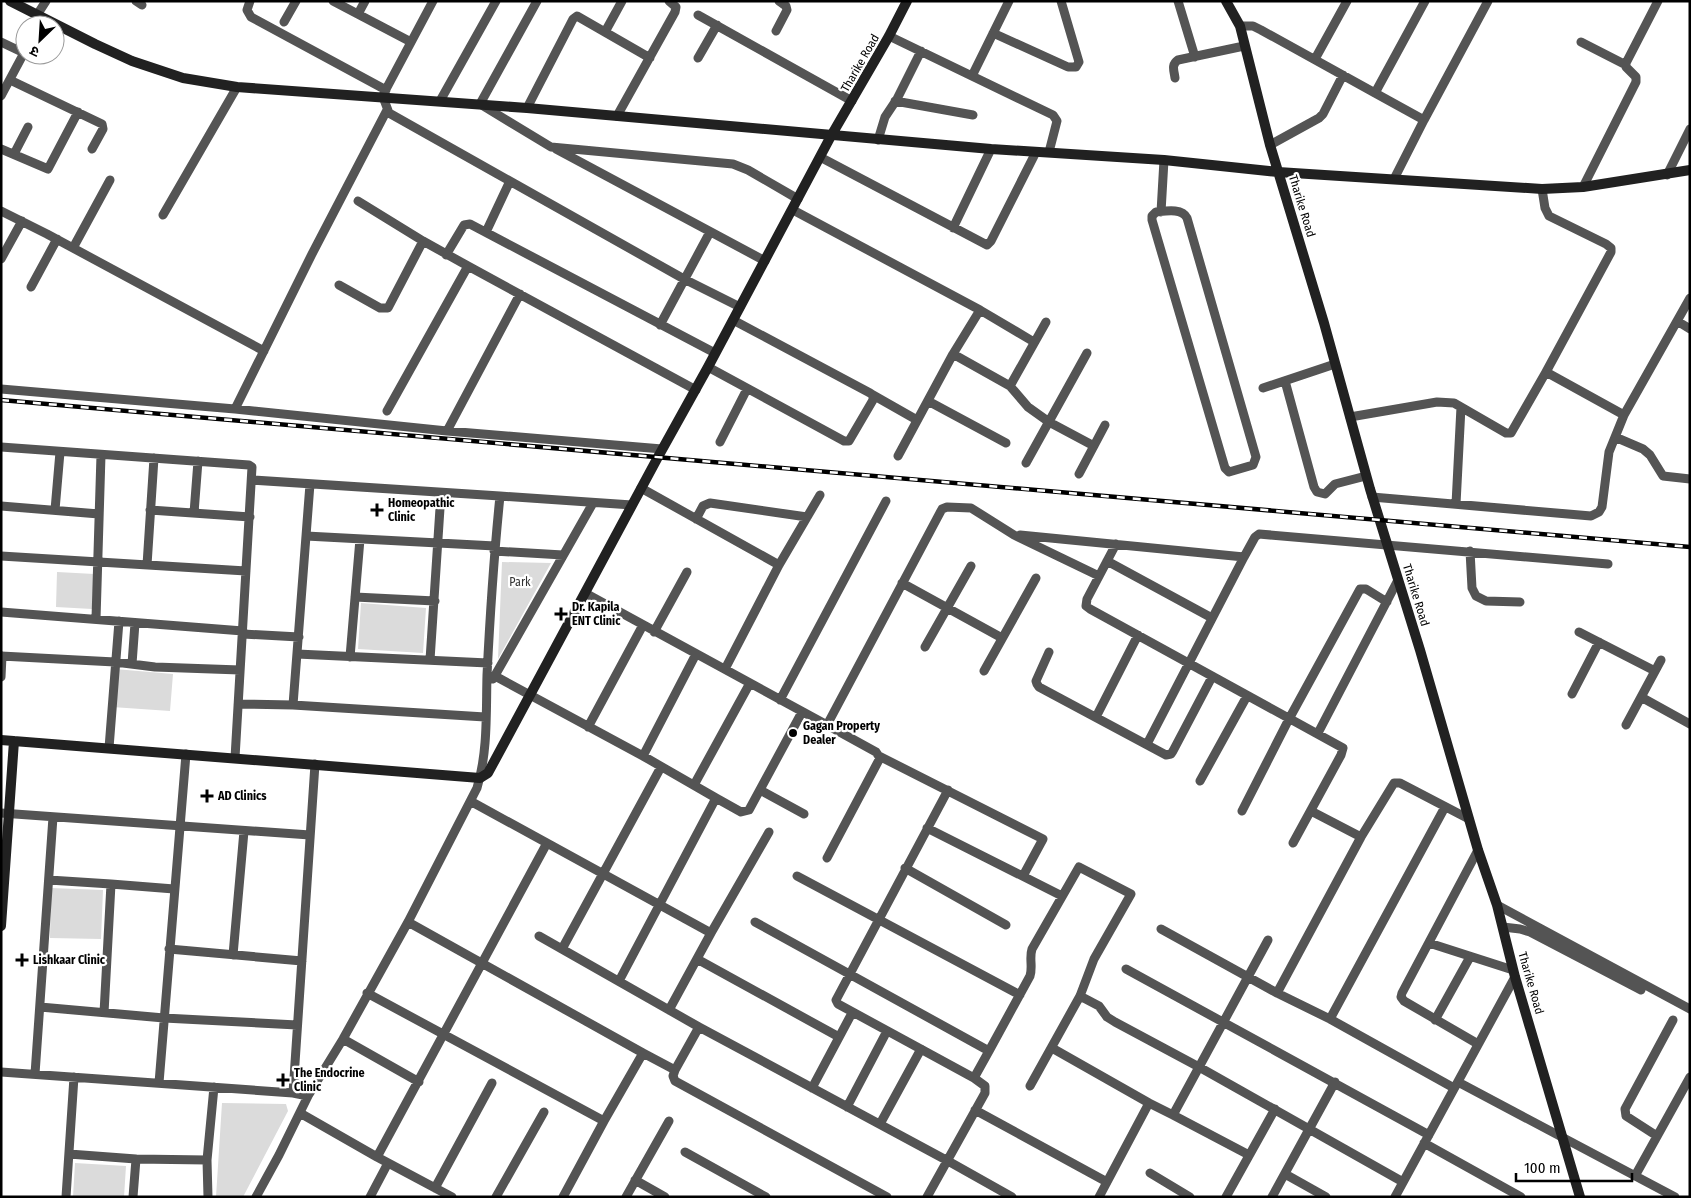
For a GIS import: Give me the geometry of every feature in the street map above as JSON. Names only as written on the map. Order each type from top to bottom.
[{"type":"street","points":[[10,1],[23,4],[35,15]]},
{"type":"street","points":[[41,15],[46,1]]},
{"type":"street","points":[[250,1],[246,10],[251,17],[384,94]]},
{"type":"street","points":[[284,22],[296,1]]},
{"type":"street","points":[[333,1],[411,42]]},
{"type":"street","points":[[358,14],[365,1]]},
{"type":"street","points":[[433,1],[384,94],[387,110],[396,118],[510,182],[684,279],[740,307]]},
{"type":"street","points":[[440,101],[496,1]]},
{"type":"street","points":[[480,104],[537,1]]},
{"type":"street","points":[[606,32],[622,1]]},
{"type":"street","points":[[617,116],[676,12],[676,7],[669,1]]},
{"type":"street","points":[[776,30],[787,10],[786,6],[778,1]]},
{"type":"street","points":[[972,76],[1009,1]]},
{"type":"street","points":[[993,33],[1068,67],[1076,66],[1079,62],[1061,1]]},
{"type":"street","points":[[1178,1],[1195,57]]},
{"type":"street","name":"Tharike Road","points":[[1226,1],[1240,26],[1270,145],[1372,497],[1423,659],[1478,850],[1497,905],[1514,974],[1580,1197]]},
{"type":"street","points":[[1315,59],[1347,1]]},
{"type":"street","points":[[1375,93],[1425,1]]},
{"type":"street","points":[[1394,179],[1488,1]]},
{"type":"street","points":[[1626,65],[1658,1]]},
{"type":"street","name":"Tharike Road","points":[[480,778],[488,773],[793,210],[831,136],[889,36],[904,2]]},
{"type":"street","points":[[698,14],[852,101]]},
{"type":"street","points":[[527,108],[575,17],[580,17],[650,58]]},
{"type":"street","points":[[698,58],[717,25]]},
{"type":"street","points":[[1240,26],[1253,26],[1424,120]]},
{"type":"street","points":[[65,30],[162,72],[205,83],[237,87],[384,94],[440,101],[878,140],[1164,160],[1278,172],[1542,190],[1583,187],[1690,170]]},
{"type":"street","points":[[889,36],[1055,117],[1057,121],[1049,152]]},
{"type":"street","points":[[1,42],[15,48]]},
{"type":"street","points":[[1581,42],[1626,65],[1635,76],[1636,82],[1583,187]]},
{"type":"street","points":[[1175,78],[1173,67],[1175,62],[1244,46]]},
{"type":"street","points":[[878,140],[885,117],[896,101],[921,51]]},
{"type":"street","points":[[1,96],[18,65]]},
{"type":"street","points":[[1270,145],[1323,114],[1343,75]]},
{"type":"street","points":[[10,80],[98,121],[103,126],[92,149]]},
{"type":"street","points":[[163,215],[237,87]]},
{"type":"street","points":[[896,101],[973,115]]},
{"type":"street","points":[[480,104],[551,147],[765,261]]},
{"type":"street","points":[[236,409],[312,254],[387,110]]},
{"type":"street","points":[[1,148],[48,169],[78,112]]},
{"type":"street","points":[[14,154],[28,127]]},
{"type":"street","points":[[1667,175],[1690,129]]},
{"type":"street","points":[[551,147],[733,164],[748,170],[798,199]]},
{"type":"street","points":[[953,228],[991,149]]},
{"type":"street","points":[[820,157],[984,244],[990,244],[1036,152]]},
{"type":"street","points":[[1161,212],[1164,160]]},
{"type":"street","points":[[73,248],[110,180]]},
{"type":"street","points":[[486,232],[510,182]]},
{"type":"street","points":[[1350,417],[1443,401],[1454,403],[1506,434],[1511,433],[1611,252],[1611,248],[1606,244],[1549,216],[1545,208],[1542,190]]},
{"type":"street","points":[[358,201],[446,255],[696,390]]},
{"type":"street","points":[[793,210],[980,310],[1034,342]]},
{"type":"street","points":[[1,211],[57,239],[264,351]]},
{"type":"street","points":[[1161,212],[1180,212],[1185,214],[1187,218],[1256,457],[1253,465],[1232,472],[1227,471],[1225,468],[1152,220],[1154,213],[1161,212]]},
{"type":"street","points":[[1,259],[22,221]]},
{"type":"street","points":[[446,255],[464,225],[470,224],[715,353]]},
{"type":"street","points":[[660,325],[710,232]]},
{"type":"street","points":[[31,287],[57,239]]},
{"type":"street","points":[[339,285],[380,308],[388,308],[423,242]]},
{"type":"street","points":[[388,411],[468,266]]},
{"type":"street","points":[[447,430],[520,294]]},
{"type":"street","points":[[1372,497],[1595,515],[1602,507],[1606,466],[1624,415],[1690,298]]},
{"type":"street","points":[[898,456],[953,354],[980,310]]},
{"type":"street","points":[[733,320],[917,420]]},
{"type":"street","points":[[1010,386],[1046,322]]},
{"type":"street","points":[[1677,322],[1690,329]]},
{"type":"street","points":[[1026,463],[1087,353]]},
{"type":"street","points":[[953,354],[1010,386],[1028,408],[1049,422],[1094,446]]},
{"type":"street","points":[[1263,388],[1335,364]]},
{"type":"street","points":[[708,367],[846,441],[851,438],[873,400],[873,395]]},
{"type":"street","points":[[1546,372],[1624,415]]},
{"type":"street","points":[[1285,381],[1317,492],[1325,494],[1335,484],[1366,476]]},
{"type":"street","points":[[1,389],[662,449]]},
{"type":"street","points":[[720,442],[747,389]]},
{"type":"street","points":[[928,401],[1006,443]]},
{"type":"street","points":[[1456,504],[1461,407]]},
{"type":"street","points":[[1079,474],[1105,424]]},
{"type":"street","points":[[1615,437],[1643,449],[1650,455],[1662,476],[1690,479]]},
{"type":"street","points":[[1,447],[249,465],[253,470],[235,758]]},
{"type":"street","points":[[55,510],[60,452]]},
{"type":"street","points":[[96,620],[101,454]]},
{"type":"street","points":[[147,565],[154,458]]},
{"type":"street","points":[[194,513],[198,461]]},
{"type":"street","points":[[252,480],[632,505]]},
{"type":"street","points":[[293,706],[310,484]]},
{"type":"street","points":[[641,488],[779,565]]},
{"type":"street","points":[[430,660],[441,493]]},
{"type":"street","points":[[725,669],[779,565],[820,495]]},
{"type":"street","points":[[256,1197],[308,1096],[343,1039],[472,802],[480,778],[485,744],[488,663],[500,496]]},
{"type":"street","points":[[780,700],[886,501]]},
{"type":"street","points":[[487,690],[593,503]]},
{"type":"street","points":[[696,519],[703,506],[710,503],[808,517]]},
{"type":"street","points":[[1,506],[99,514]]},
{"type":"street","points":[[827,725],[942,509],[971,508],[1014,535],[1099,576]]},
{"type":"street","points":[[150,510],[250,517]]},
{"type":"street","points":[[1147,744],[1244,557],[1259,534],[1608,564]]},
{"type":"street","points":[[1014,535],[1244,557]]},
{"type":"street","points":[[306,536],[439,543],[563,555]]},
{"type":"street","points":[[350,657],[360,539]]},
{"type":"street","points":[[1116,544],[1087,599],[1086,606],[1090,610],[1342,747],[1342,752],[1293,843]]},
{"type":"street","points":[[1470,551],[1472,588],[1476,596],[1486,601],[1520,602]]},
{"type":"street","points":[[1,556],[246,572]]},
{"type":"street","points":[[1107,561],[1212,618]]},
{"type":"street","points":[[925,647],[971,566]]},
{"type":"street","points":[[654,632],[687,572]]},
{"type":"street","points":[[984,671],[1036,578]]},
{"type":"street","points":[[1318,733],[1398,580]]},
{"type":"street","points":[[902,583],[1002,638]]},
{"type":"street","points":[[1242,811],[1288,719],[1360,589],[1366,589],[1387,602]]},
{"type":"street","points":[[585,593],[876,752],[879,756],[1043,839],[1023,876]]},
{"type":"street","points":[[355,597],[435,601]]},
{"type":"street","points":[[1,612],[299,637]]},
{"type":"street","points":[[109,748],[119,621]]},
{"type":"street","points":[[132,664],[135,622]]},
{"type":"street","points":[[588,727],[643,625]]},
{"type":"street","points":[[1578,632],[1654,671]]},
{"type":"street","points":[[1096,717],[1138,635]]},
{"type":"street","points":[[1572,694],[1599,642]]},
{"type":"street","points":[[1050,652],[1036,684],[1166,755],[1171,754],[1212,677]]},
{"type":"street","points":[[297,654],[488,663]]},
{"type":"street","points":[[643,756],[696,654]]},
{"type":"street","points":[[1,677],[2,656],[240,670]]},
{"type":"street","points":[[1626,725],[1661,660]]},
{"type":"street","points":[[495,676],[662,766],[716,798],[745,812],[749,810],[802,712]]},
{"type":"street","points":[[694,785],[750,683]]},
{"type":"street","points":[[1200,781],[1247,696]]},
{"type":"street","points":[[1641,697],[1690,724]]},
{"type":"street","points":[[238,704],[485,718]]},
{"type":"street","points":[[1,740],[480,778]]},
{"type":"street","points":[[1,926],[5,814],[14,741]]},
{"type":"street","points":[[160,1083],[186,754]]},
{"type":"street","points":[[827,858],[879,761],[879,756]]},
{"type":"street","points":[[292,1093],[315,764]]},
{"type":"street","points":[[562,949],[662,766]]},
{"type":"street","points":[[1277,993],[1361,837],[1394,783],[1400,784],[1469,819]]},
{"type":"street","points":[[760,790],[804,814]]},
{"type":"street","points":[[927,1197],[975,1110],[986,1086],[887,1030],[852,1013],[838,1004],[836,1000],[948,790]]},
{"type":"street","points":[[619,982],[716,798]]},
{"type":"street","points":[[472,802],[711,933]]},
{"type":"street","points":[[1330,1019],[1445,807]]},
{"type":"street","points":[[1311,811],[1361,837]]},
{"type":"street","points":[[5,814],[310,835]]},
{"type":"street","points":[[35,1074],[53,817]]},
{"type":"street","points":[[927,828],[1062,896]]},
{"type":"street","points":[[233,955],[244,831]]},
{"type":"street","points":[[669,1010],[769,832]]},
{"type":"street","points":[[377,1157],[548,843]]},
{"type":"street","points":[[1478,850],[1402,994],[1404,1001],[1478,1044]]},
{"type":"street","points":[[974,1078],[1031,974],[1031,951],[1079,867],[1131,894],[1094,959],[1080,996],[1030,1086]]},
{"type":"street","points":[[905,868],[1006,925]]},
{"type":"street","points":[[796,876],[1020,995]]},
{"type":"street","points":[[49,880],[174,889]]},
{"type":"street","points":[[104,1013],[111,884]]},
{"type":"street","points":[[1497,905],[1690,1009]]},
{"type":"street","points":[[408,922],[675,1070]]},
{"type":"street","points":[[755,922],[848,975],[989,1051]]},
{"type":"street","points":[[1503,927],[1530,932],[1690,1015]]},
{"type":"street","points":[[1161,929],[1277,993],[1456,1085],[1562,1136],[1675,1197]]},
{"type":"street","points":[[539,936],[699,1027],[948,1160],[1012,1197]]},
{"type":"street","points":[[1173,1115],[1268,940]]},
{"type":"street","points":[[1395,1197],[1514,974],[1429,943]]},
{"type":"street","points":[[170,949],[302,961]]},
{"type":"street","points":[[1435,1020],[1470,957]]},
{"type":"street","points":[[697,959],[839,1037]]},
{"type":"street","points":[[1126,969],[1335,1082],[1521,1197]]},
{"type":"street","points":[[368,993],[604,1121]]},
{"type":"street","points":[[1080,996],[1099,1006],[1107,1017],[1115,1022],[1403,1182]]},
{"type":"street","points":[[40,1007],[164,1018],[297,1026]]},
{"type":"street","points":[[812,1088],[852,1013]]},
{"type":"street","points":[[1657,1136],[1626,1116],[1625,1109],[1673,1020]]},
{"type":"street","points":[[699,1027],[675,1070],[673,1076],[675,1081],[887,1197]]},
{"type":"street","points":[[847,1107],[887,1030]]},
{"type":"street","points":[[343,1039],[419,1082]]},
{"type":"street","points":[[1052,1048],[1150,1103],[1249,1155]]},
{"type":"street","points":[[880,1124],[921,1049]]},
{"type":"street","points":[[563,1197],[643,1053]]},
{"type":"street","points":[[1,1072],[292,1093],[308,1096]]},
{"type":"street","points":[[1636,1176],[1690,1076]]},
{"type":"street","points":[[66,1197],[74,1077]]},
{"type":"street","points":[[1272,1197],[1335,1082]]},
{"type":"street","points":[[435,1188],[492,1083]]},
{"type":"street","points":[[208,1197],[207,1160],[214,1087]]},
{"type":"street","points":[[1099,1197],[1150,1103]]},
{"type":"street","points":[[975,1110],[1107,1182]]},
{"type":"street","points":[[1226,1197],[1275,1110]]},
{"type":"street","points":[[496,1197],[544,1112]]},
{"type":"street","points":[[300,1113],[388,1164],[452,1197]]},
{"type":"street","points":[[626,1197],[669,1121]]},
{"type":"street","points":[[685,1152],[766,1197]]},
{"type":"street","points":[[69,1154],[136,1159],[207,1160]]},
{"type":"street","points":[[132,1197],[136,1159]]},
{"type":"street","points":[[370,1197],[388,1164]]},
{"type":"street","points":[[1150,1174],[1190,1197]]},
{"type":"street","points":[[1285,1174],[1326,1197]]},
{"type":"street","points":[[635,1180],[665,1197]]},
{"type":"green space","name":"Park","points":[[502,562],[551,563],[498,659]]},
{"type":"green space","points":[[57,572],[94,574],[92,609],[56,607]]},
{"type":"green space","points":[[361,603],[426,608],[423,653],[358,649]]},
{"type":"green space","points":[[115,669],[173,674],[170,711],[112,707]]},
{"type":"green space","points":[[51,888],[103,890],[101,939],[50,938]]},
{"type":"green space","points":[[222,1103],[286,1104],[288,1111],[243,1197],[216,1197]]},
{"type":"green space","points":[[75,1163],[126,1166],[124,1197],[73,1197]]},
{"type":"railway","points":[[1,400],[1690,547]]},
{"type":"place","name":"Homeopathic Clinic","points":[[377,510]]},
{"type":"place","name":"Dr. Kapila ENT Clinic","points":[[561,614]]},
{"type":"place","name":"Gagan Property Dealer","points":[[793,733]]},
{"type":"place","name":"AD Clinics","points":[[207,796]]},
{"type":"place","name":"Lishkaar Clinic","points":[[22,960]]},
{"type":"place","name":"The Endocrine Clinic","points":[[283,1080]]}]
